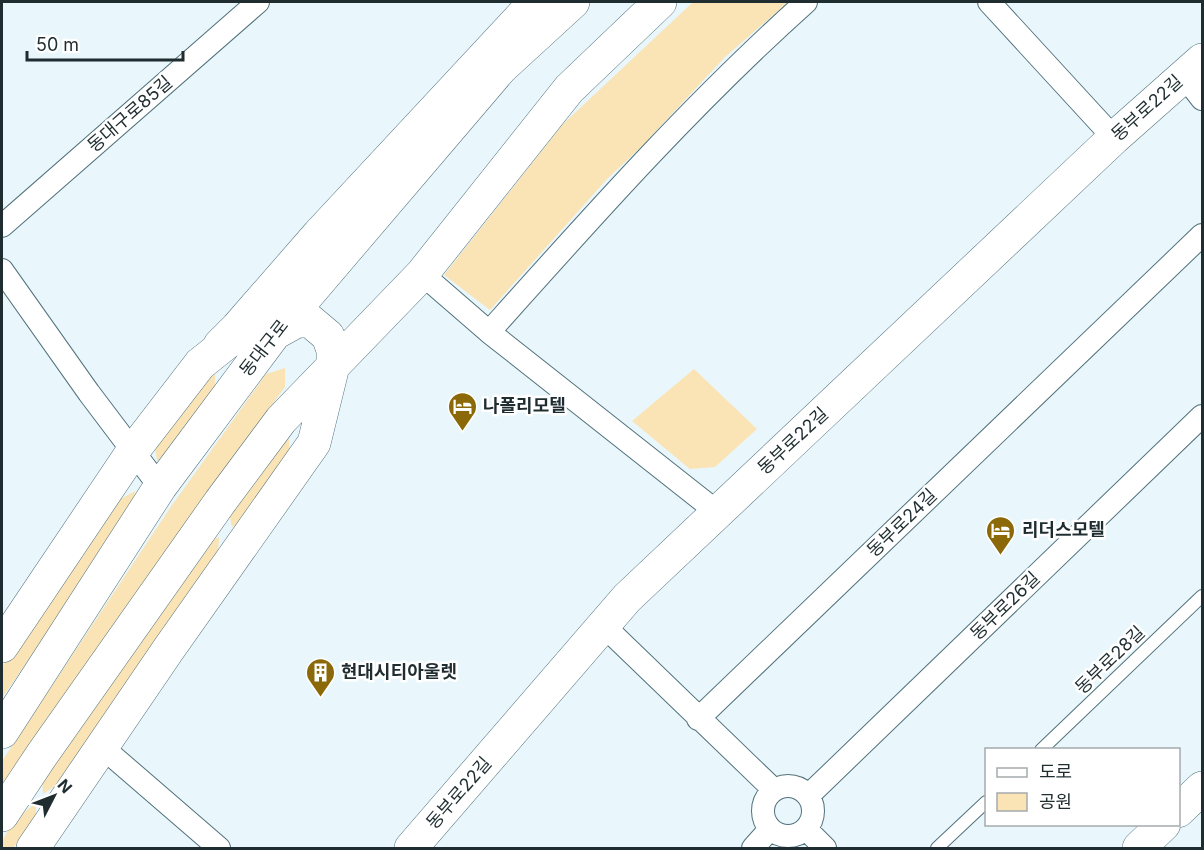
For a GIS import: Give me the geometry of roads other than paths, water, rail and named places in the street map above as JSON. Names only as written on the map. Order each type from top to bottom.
[{"type":"main road","points":[[2,645],[133,451],[200,364],[237,328],[319,234],[535,2]]},
{"type":"main road","name":"동대구로","points":[[2,732],[160,487],[275,333],[501,68],[573,2]]},
{"type":"main road","points":[[2,815],[226,492],[281,420],[422,274],[569,88],[660,2]]},
{"type":"main road","name":"동부로22길","points":[[411,849],[627,598],[1114,138],[1196,79]]},
{"type":"main road","points":[[33,849],[314,443],[333,366],[333,350],[328,336],[309,320],[295,322],[275,333],[230,340],[200,364]]},
{"type":"main road","points":[[1180,810],[1203,788]]},
{"type":"main road","points":[[1139,849],[1163,826]]},
{"type":"street","name":"동대구로85길","points":[[2,226],[258,2]]},
{"type":"street","points":[[489,332],[626,179],[731,72],[806,2]]},
{"type":"street","points":[[989,2],[1114,138]]},
{"type":"street","name":"동부로24길","points":[[698,719],[1203,235]]},
{"type":"street","points":[[2,270],[89,393],[160,487]]},
{"type":"street","points":[[422,274],[489,332],[717,512]]},
{"type":"street","name":"동부로26길","points":[[808,796],[1203,416]]},
{"type":"street","points":[[603,625],[774,790]]},
{"type":"street","points":[[102,747],[219,849]]},
{"type":"street","points":[[790,786],[799,788],[808,796],[814,807],[814,815],[807,830],[792,837],[784,837],[770,829],[763,813],[767,796],[774,790],[790,786]]},
{"type":"street","points":[[753,849],[770,829]]},
{"type":"street","points":[[807,830],[825,849]]},
{"type":"lane","name":"동부로28길","points":[[1043,748],[1203,596]]},
{"type":"lane","points":[[938,849],[985,804]]},
{"type":"place","name":"나폴리모텔","points":[[462,432]]},
{"type":"place","name":"리더스모텔","points":[[1001,556]]},
{"type":"place","name":"현대시티아울렛","points":[[320,698]]}]
